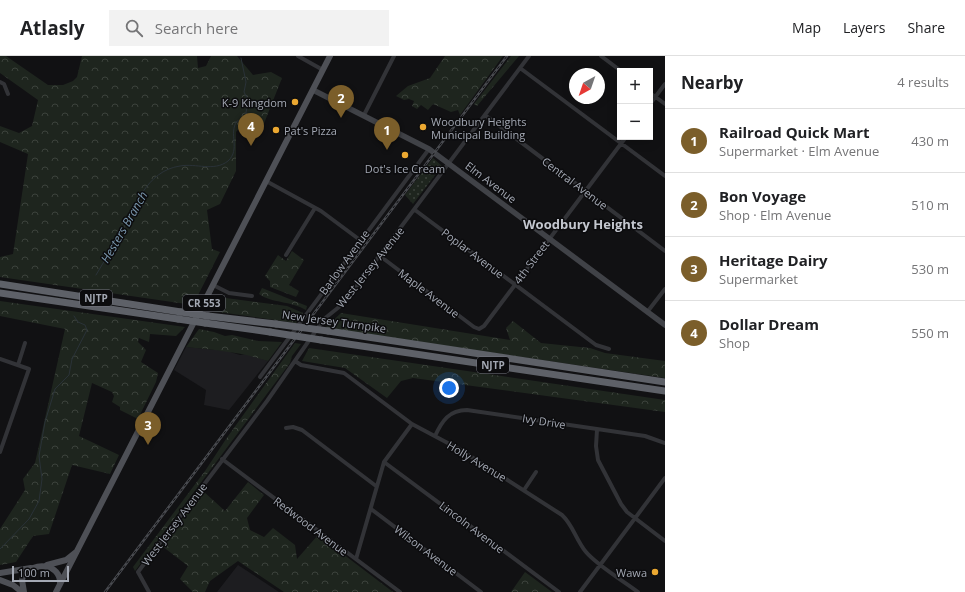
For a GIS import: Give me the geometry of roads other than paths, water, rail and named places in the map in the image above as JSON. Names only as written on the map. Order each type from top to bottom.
[{"type":"highway","name":"New Jersey Turnpike","points":[[0,284],[270,332],[665,391]]},
{"type":"highway","name":"New Jersey Turnpike","points":[[0,293],[180,315]]},
{"type":"highway","name":"New Jersey Turnpike","points":[[207,320],[276,324],[328,331],[665,382]]},
{"type":"main road","name":"CR 553","points":[[60,585],[330,56]]},
{"type":"main road","name":"Elm Avenue","points":[[313,90],[429,149],[665,325]]},
{"type":"main road","name":"CR 553","points":[[0,574],[39,567],[66,560],[77,550]]},
{"type":"main road","points":[[23,592],[23,576],[39,567],[49,567],[56,571],[60,578],[60,585],[56,592]]},
{"type":"main road","points":[[0,580],[13,585],[23,592]]},
{"type":"street","points":[[298,56],[323,70]]},
{"type":"street","points":[[364,116],[394,56]]},
{"type":"street","name":"West Jersey Avenue","points":[[149,592],[138,572],[295,362],[324,319],[344,303],[529,56]]},
{"type":"street","points":[[601,56],[617,68]]},
{"type":"street","points":[[520,68],[665,176]]},
{"type":"street","points":[[0,82],[4,84],[8,94]]},
{"type":"street","points":[[653,100],[665,84]]},
{"type":"street","points":[[653,95],[665,104]]},
{"type":"street","name":"Central Avenue","points":[[485,116],[665,251]]},
{"type":"street","name":"4th Street","points":[[479,329],[484,326],[624,140]]},
{"type":"street","name":"Barlow Avenue","points":[[260,377],[360,240],[429,149]]},
{"type":"street","points":[[266,182],[315,208],[360,240]]},
{"type":"street","points":[[286,255],[315,208]]},
{"type":"street","name":"Poplar Avenue","points":[[415,210],[596,345],[609,349]]},
{"type":"street","name":"Maple Avenue","points":[[380,256],[474,327],[479,329]]},
{"type":"street","points":[[213,285],[229,293],[252,296]]},
{"type":"street","points":[[648,311],[665,289]]},
{"type":"street","points":[[18,365],[25,343]]},
{"type":"street","points":[[0,359],[29,369],[0,452]]},
{"type":"street","name":"Holly Avenue","points":[[295,362],[301,365],[344,373],[412,424],[459,449],[562,514],[570,522],[584,550],[638,592]]},
{"type":"street","name":"Ivy Drive","points":[[435,436],[443,421],[448,416],[463,410],[645,436],[665,443]]},
{"type":"street","points":[[356,559],[384,462],[412,424]]},
{"type":"street","points":[[286,428],[293,427],[302,430],[376,486]]},
{"type":"street","points":[[597,430],[596,446],[600,465],[621,504],[634,518],[665,541]]},
{"type":"street","name":"Redwood Avenue","points":[[222,459],[400,592]]},
{"type":"street","name":"Lincoln Avenue","points":[[384,462],[559,592]]},
{"type":"street","points":[[524,490],[536,472]]},
{"type":"street","points":[[580,592],[665,478]]},
{"type":"street","name":"Wilson Avenue","points":[[370,509],[481,592]]},
{"type":"waterway","name":"Hesters Branch","points":[[96,275],[143,192],[158,175],[168,169],[186,165],[217,166],[228,161],[232,156],[234,152],[235,126],[237,121],[244,121],[248,100],[244,92],[246,82],[241,58]]},
{"type":"waterway","name":"Hesters Branch","points":[[0,549],[29,519],[39,501],[42,479],[39,456],[45,422],[55,389],[69,375],[72,359],[87,330],[85,325],[78,322],[74,316]]},
{"type":"railway","points":[[105,592],[507,56]]},
{"type":"place","name":"K-9 Kingdom","points":[[295,102]]},
{"type":"place","name":"Bon Voyage","points":[[341,118]]},
{"type":"place","name":"Woodbury Heights Municipal Building","points":[[423,127]]},
{"type":"place","name":"Pat's Pizza","points":[[276,130]]},
{"type":"place","name":"Dollar Dream","points":[[251,146]]},
{"type":"place","name":"Railroad Quick Mart","points":[[387,150]]},
{"type":"place","name":"Dot's Ice Cream","points":[[405,155]]},
{"type":"place","name":"Heritage Dairy","points":[[148,445]]},
{"type":"place","name":"Wawa","points":[[655,572]]},
{"type":"district","name":"Woodbury Heights","points":[[583,224]]}]
